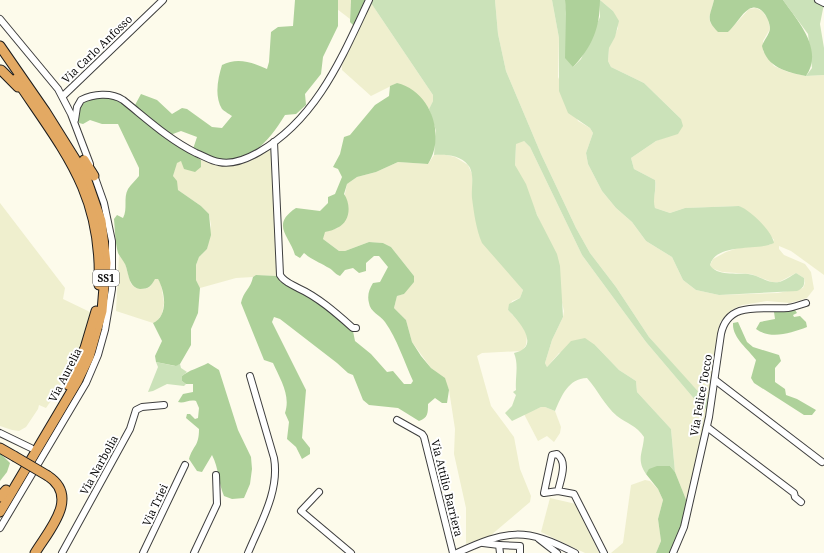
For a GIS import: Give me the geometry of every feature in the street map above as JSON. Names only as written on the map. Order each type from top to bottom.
[{"type":"highway","points":[[0,40],[94,176]]},
{"type":"highway","name":"Via Aurelia","points":[[0,46],[45,111],[86,175],[101,220],[106,263],[102,311],[89,357],[77,382],[0,512]]},
{"type":"highway","name":"Via Aurelia","points":[[0,57],[61,146],[83,186],[94,222],[100,270],[97,303],[85,348],[73,377],[1,495]]},
{"type":"highway","points":[[0,70],[29,99]]},
{"type":"highway","points":[[0,448],[48,476],[61,488],[63,502],[59,513],[36,553]]},
{"type":"street","name":"Via Carlo Anfosso","points":[[62,96],[163,0]]},
{"type":"street","points":[[75,122],[77,107],[80,101],[95,96],[108,95],[123,100],[152,125],[173,140],[218,162],[237,162],[274,142],[307,112],[317,99],[341,59],[369,0]]},
{"type":"street","points":[[818,0],[824,3]]},
{"type":"street","points":[[0,19],[46,73],[62,96],[75,122],[105,208],[112,248],[112,289],[105,330],[98,355],[86,383],[0,528]]},
{"type":"street","points":[[274,142],[280,275],[285,281],[326,305],[353,328],[356,328]]},
{"type":"street","name":"Via Felice Tocco","points":[[674,553],[684,527],[707,427],[722,330],[730,317],[742,310],[752,308],[788,308],[806,303]]},
{"type":"street","points":[[248,553],[270,499],[275,469],[274,458],[250,376]]},
{"type":"street","points":[[715,380],[822,462]]},
{"type":"street","name":"Via Narbolia","points":[[62,553],[130,429],[136,410],[142,406],[164,405]]},
{"type":"street","name":"Via Attilio Barriera","points":[[397,420],[422,434],[424,437],[453,553]]},
{"type":"street","points":[[707,427],[794,493],[795,497],[801,502]]},
{"type":"street","points":[[0,432],[31,448]]},
{"type":"street","points":[[558,491],[564,463],[561,457],[556,454],[552,455],[544,493],[558,491],[574,494],[604,553]]},
{"type":"street","name":"Via Triei","points":[[143,553],[185,465]]},
{"type":"street","points":[[194,553],[217,504],[216,475]]},
{"type":"street","points":[[318,492],[301,511],[351,553]]},
{"type":"street","points":[[457,553],[479,543],[508,535],[535,535],[575,553]]},
{"type":"street","points":[[535,535],[557,553]]},
{"type":"street","points":[[479,543],[520,546],[520,553]]},
{"type":"street","points":[[499,544],[500,553]]},
{"type":"green space","points":[[295,0],[338,0],[338,26],[323,57],[321,74],[305,94],[306,105],[296,114],[285,115],[265,142],[248,155],[227,161],[212,159],[193,149],[197,137],[181,131],[170,135],[141,113],[135,105],[141,94],[157,100],[172,114],[182,108],[187,109],[212,127],[222,128],[232,116],[222,109],[217,93],[222,65],[233,61],[244,61],[267,69],[269,62],[271,32],[278,27],[293,26]]},
{"type":"green space","points":[[338,0],[351,0],[350,19],[337,9]]},
{"type":"green space","points":[[351,0],[367,0],[354,26],[350,22]]},
{"type":"green space","points":[[372,0],[495,0],[498,34],[506,71],[541,154],[576,228],[590,253],[616,287],[649,337],[704,398],[709,398],[707,410],[696,401],[646,342],[582,255],[530,147],[524,141],[516,144],[515,165],[526,184],[537,215],[557,254],[560,266],[563,317],[552,340],[545,363],[547,367],[571,341],[585,338],[595,345],[619,370],[636,381],[637,392],[671,429],[675,472],[670,466],[656,467],[648,471],[646,474],[641,464],[644,437],[635,427],[612,412],[587,378],[575,381],[566,389],[555,411],[541,407],[512,421],[505,413],[512,406],[516,395],[513,392],[516,390],[516,362],[514,353],[522,350],[526,345],[527,340],[526,333],[508,310],[509,304],[520,298],[523,290],[482,243],[474,215],[472,176],[470,168],[465,162],[457,157],[434,155],[436,131],[429,109],[433,101],[433,95],[371,3]]},
{"type":"green space","points":[[495,0],[552,0],[559,38],[558,77],[578,121],[590,128],[593,133],[586,153],[588,164],[602,191],[616,208],[632,222],[646,241],[672,257],[683,280],[696,290],[719,295],[778,293],[803,288],[805,283],[804,278],[796,273],[779,282],[772,282],[751,274],[722,272],[711,268],[710,265],[713,259],[726,252],[744,246],[770,245],[774,240],[757,219],[739,206],[685,208],[670,213],[655,208],[653,203],[656,185],[655,180],[634,169],[631,158],[656,141],[666,137],[681,119],[644,83],[611,67],[608,61],[609,48],[618,28],[613,11],[600,0],[714,0],[709,18],[711,24],[728,32],[749,9],[756,8],[762,11],[768,19],[770,29],[763,41],[763,51],[774,66],[788,72],[806,76],[824,75],[824,275],[791,251],[779,246],[779,249],[784,255],[805,264],[811,272],[814,289],[807,298],[790,303],[767,301],[742,305],[733,309],[720,322],[709,398],[704,398],[649,337],[616,287],[590,253],[576,228],[541,154],[506,71],[498,34]]},
{"type":"green space","points":[[552,0],[565,0],[573,67],[581,59],[600,17],[600,0],[613,11],[619,21],[615,37],[609,48],[608,61],[611,67],[644,83],[681,119],[683,126],[678,134],[656,141],[631,158],[634,169],[655,180],[655,208],[670,213],[685,208],[739,206],[744,208],[765,227],[774,243],[759,247],[739,248],[720,253],[714,258],[710,265],[717,271],[748,274],[767,281],[775,282],[783,281],[796,273],[804,278],[804,285],[802,288],[797,291],[719,295],[696,290],[683,280],[672,257],[646,241],[632,222],[616,208],[602,191],[588,164],[586,153],[593,133],[590,128],[568,113],[559,91],[559,38]]},
{"type":"green space","points":[[565,0],[600,0],[600,10],[594,36],[580,60],[573,67],[565,58]]},
{"type":"green space","points":[[714,0],[783,0],[802,26],[811,46],[811,66],[806,76],[785,71],[773,64],[768,59],[762,46],[770,29],[770,25],[767,17],[761,10],[753,7],[749,9],[728,32],[718,32],[710,21],[710,14]]},
{"type":"green space","points":[[783,0],[813,0],[824,4],[820,24],[824,48],[824,75],[806,76],[812,68],[808,34]]},
{"type":"green space","points":[[371,3],[433,95],[433,101],[429,109],[425,104],[397,83],[371,96],[342,70],[342,65]]},
{"type":"green space","points":[[397,83],[409,88],[419,95],[432,116],[436,141],[428,164],[398,162],[376,172],[357,177],[347,184],[344,194],[349,208],[345,222],[334,229],[325,232],[323,239],[339,251],[345,251],[369,242],[383,243],[391,247],[414,276],[414,282],[404,294],[397,296],[394,308],[406,320],[412,342],[421,356],[431,368],[445,378],[449,390],[447,403],[442,403],[435,398],[428,404],[428,413],[426,417],[419,421],[398,408],[369,405],[363,400],[353,375],[348,373],[280,319],[274,317],[272,322],[306,390],[302,438],[310,448],[310,454],[302,459],[296,447],[287,439],[289,422],[285,413],[287,400],[284,387],[273,363],[264,360],[241,303],[253,277],[256,275],[277,276],[281,282],[308,294],[346,323],[353,331],[355,341],[371,354],[387,372],[393,371],[404,384],[411,384],[413,381],[393,336],[385,322],[371,309],[368,300],[373,283],[380,282],[388,267],[379,256],[374,256],[366,263],[366,271],[359,273],[353,268],[345,270],[340,276],[304,253],[300,258],[295,255],[284,231],[283,225],[288,214],[296,208],[320,211],[328,203],[328,197],[335,194],[342,177],[338,169],[333,167],[340,154],[344,137],[350,135],[375,105],[389,96],[390,86]]},
{"type":"green space","points":[[97,97],[119,100],[171,141],[201,160],[201,167],[195,172],[184,169],[181,161],[177,163],[173,176],[177,181],[178,190],[201,206],[209,214],[211,235],[207,249],[199,257],[196,265],[196,280],[200,288],[198,313],[191,329],[191,345],[180,364],[176,366],[156,362],[155,356],[162,341],[153,323],[162,315],[164,303],[164,296],[158,279],[155,279],[148,288],[140,289],[133,286],[125,264],[117,249],[114,219],[117,215],[123,218],[127,192],[129,187],[139,176],[139,168],[118,124],[102,124],[90,120],[83,124],[79,123],[79,112],[82,105],[87,100]]},
{"type":"green space","points":[[519,141],[524,141],[530,147],[582,255],[646,342],[696,401],[707,410],[689,499],[687,502],[675,472],[671,429],[637,392],[636,381],[619,370],[595,345],[559,353],[547,367],[545,363],[552,340],[563,317],[564,311],[546,235],[515,165],[516,143]]},
{"type":"green space","points":[[272,150],[277,276],[257,275],[253,277],[236,278],[200,288],[196,280],[196,265],[199,257],[207,249],[211,225],[209,214],[201,206],[178,190],[173,176],[176,163],[181,161],[201,167],[201,160],[222,165],[234,165],[249,162],[265,152]]},
{"type":"green space","points":[[442,154],[455,157],[468,165],[472,174],[475,215],[523,290],[520,298],[512,301],[508,310],[522,325],[527,336],[526,345],[522,351],[482,353],[477,356],[491,406],[514,437],[520,469],[531,496],[530,502],[490,536],[466,544],[466,508],[454,454],[455,429],[449,390],[444,378],[431,368],[412,342],[406,320],[394,308],[397,296],[404,294],[414,276],[391,247],[383,243],[369,242],[345,251],[339,251],[323,239],[324,232],[338,228],[347,184],[357,177],[376,172],[398,162],[428,164],[434,155]]},
{"type":"green space","points":[[0,203],[65,288],[63,299],[90,312],[87,331],[57,392],[46,408],[39,405],[26,427],[19,431],[0,426]]},
{"type":"green space","points":[[119,255],[125,263],[131,284],[136,288],[145,289],[150,287],[154,279],[158,279],[161,284],[164,303],[162,314],[157,321],[153,323],[116,311]]},
{"type":"green space","points":[[789,309],[795,310],[797,313],[793,315],[794,317],[800,316],[806,322],[807,327],[788,333],[775,335],[756,329],[760,322],[775,319],[774,312]]},
{"type":"green space","points":[[738,322],[747,342],[753,347],[779,355],[781,361],[775,368],[775,382],[785,389],[786,395],[797,399],[816,410],[812,415],[804,415],[754,383],[751,378],[756,360],[735,334],[733,323]]},
{"type":"green space","points":[[156,362],[175,366],[180,364],[181,368],[187,372],[182,376],[182,381],[186,384],[184,386],[167,384],[148,392],[158,367]]},
{"type":"green space","points":[[208,363],[219,370],[238,430],[251,457],[252,469],[250,484],[244,498],[232,499],[224,496],[212,455],[202,472],[197,471],[189,459],[197,443],[199,429],[186,418],[187,414],[190,414],[195,419],[198,418],[199,408],[196,401],[178,402],[183,394],[193,392],[193,384],[186,384],[182,381],[182,376]]},
{"type":"green space","points":[[541,407],[555,411],[561,427],[560,433],[554,442],[547,436],[538,441],[524,414]]},
{"type":"green space","points":[[0,453],[10,463],[7,472],[0,481]]},
{"type":"green space","points":[[657,466],[670,466],[675,472],[688,507],[672,553],[656,553],[661,541],[658,519],[663,500],[658,489],[646,474],[649,469]]},
{"type":"green space","points":[[645,480],[650,481],[658,489],[663,500],[658,519],[661,541],[656,553],[611,553],[623,543],[631,485]]},
{"type":"green space","points":[[550,498],[576,504],[599,553],[585,553],[541,532]]}]
